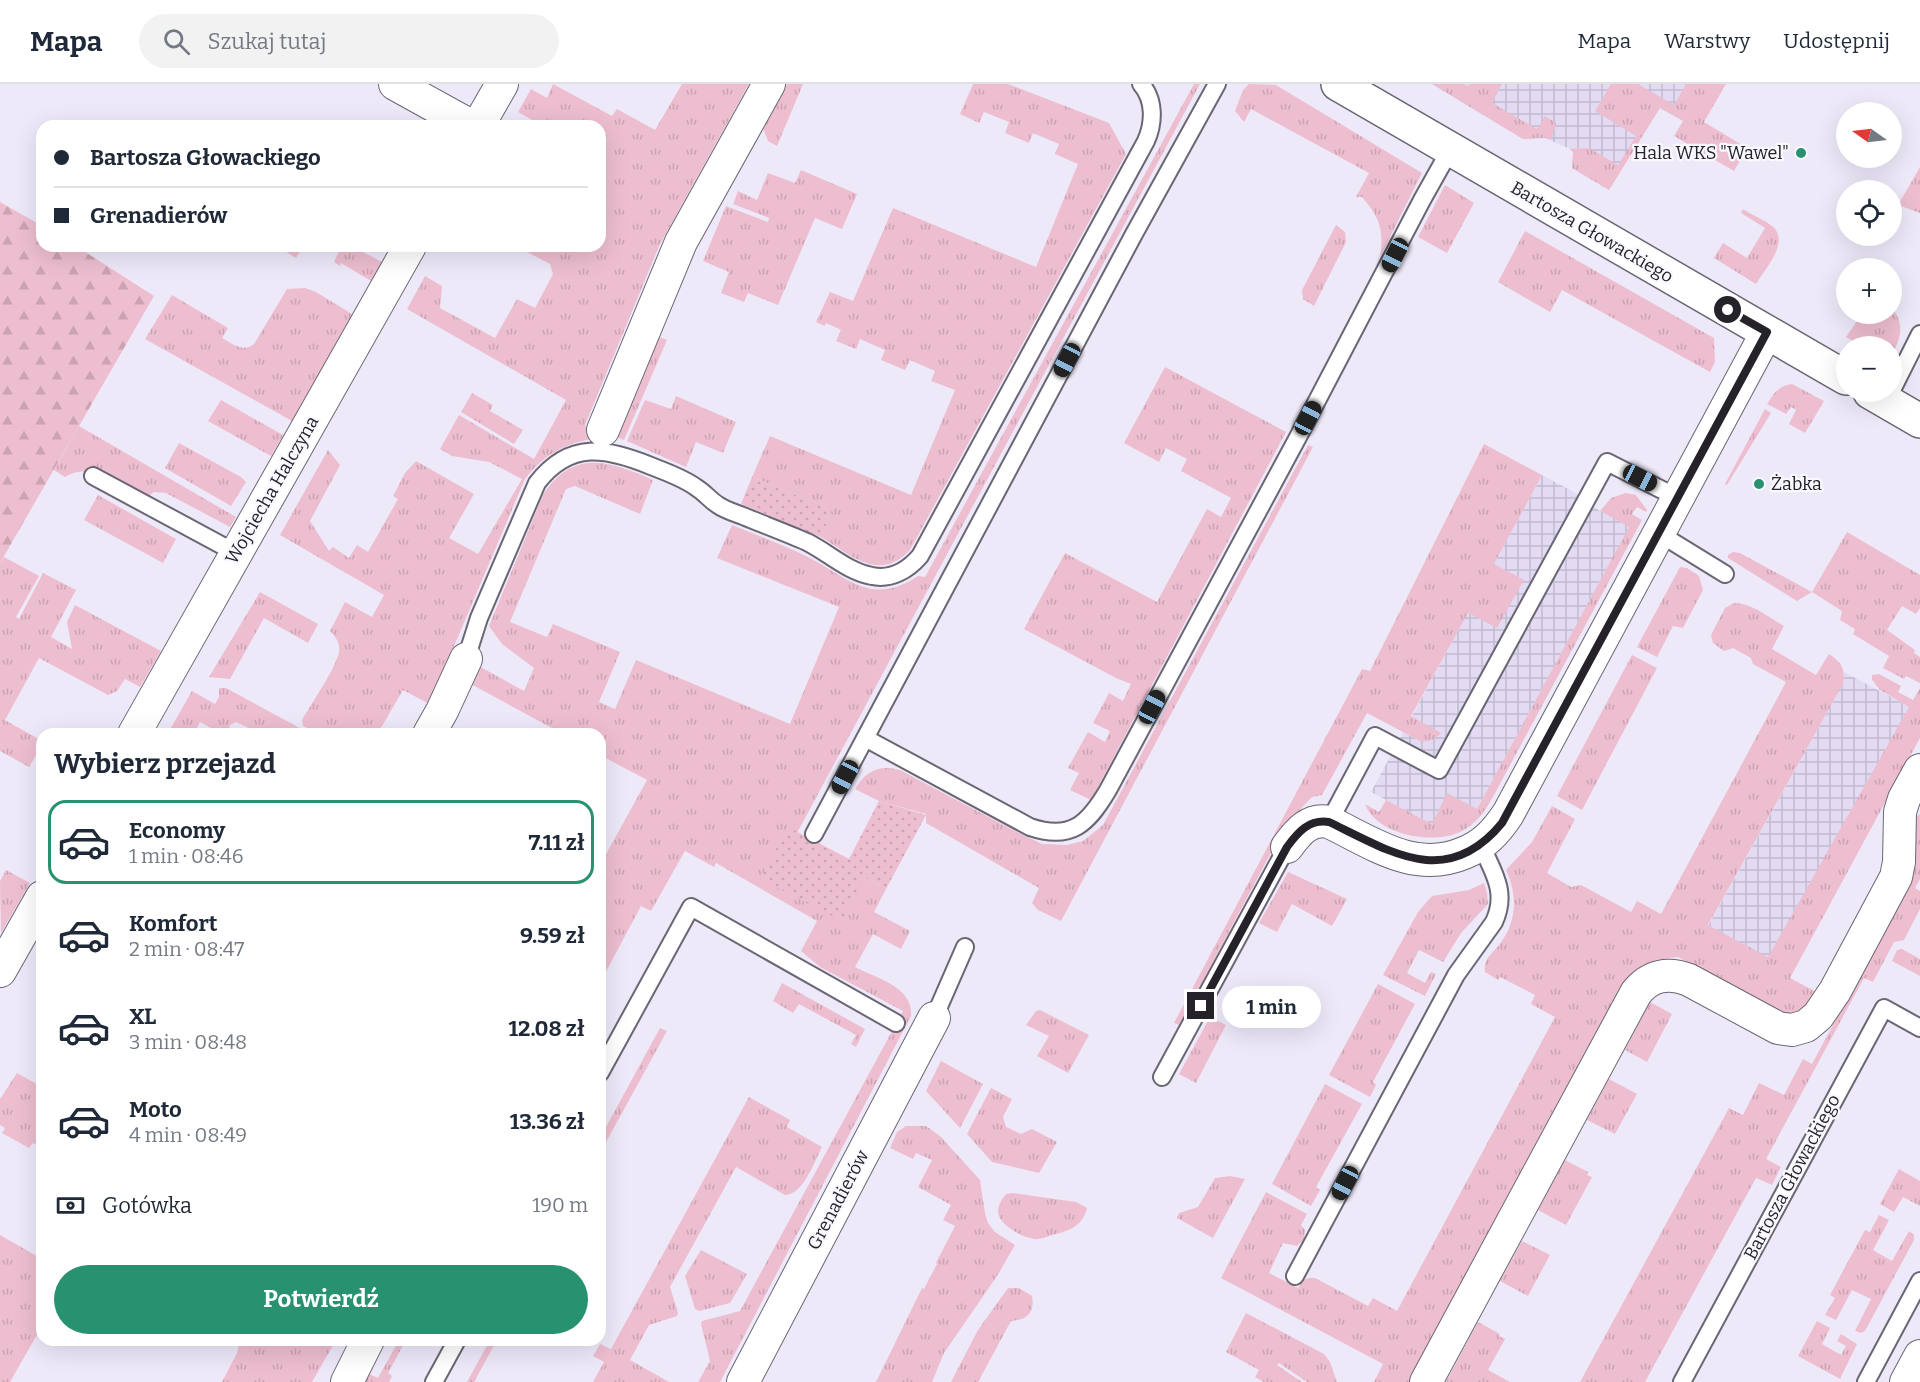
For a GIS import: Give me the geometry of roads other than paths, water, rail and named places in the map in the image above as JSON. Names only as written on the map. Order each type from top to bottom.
[{"type":"street","points":[[395,84],[460,120]]},
{"type":"street","points":[[481,120],[502,84]]},
{"type":"street","points":[[603,429],[681,242],[769,84]]},
{"type":"street","name":"Bartosza Głowackiego","points":[[1338,84],[1836,372]]},
{"type":"street","name":"Wojciecha Halczyna","points":[[137,728],[407,252]]},
{"type":"street","points":[[1287,847],[1303,828],[1317,821],[1329,822],[1395,854],[1426,861],[1451,858],[1481,845],[1496,831],[1508,814],[1767,332]]},
{"type":"street","points":[[1896,402],[1920,421]]},
{"type":"street","points":[[432,728],[466,659]]},
{"type":"street","points":[[1426,1382],[1642,985],[1657,976],[1674,976],[1689,980],[1778,1028],[1791,1030],[1806,1026],[1813,1021],[1829,1000],[1893,884],[1899,862],[1900,812],[1904,799],[1920,770]]},
{"type":"street","points":[[0,971],[36,908]]},
{"type":"street","name":"Grenadierów","points":[[743,1382],[934,1018]]},
{"type":"street","points":[[347,1382],[365,1346]]},
{"type":"street","points":[[1906,1382],[1920,1356]]},
{"type":"lane","points":[[466,659],[478,618],[537,483],[550,467],[582,452],[604,450],[613,452],[664,471],[696,487],[719,506],[798,538],[864,574],[886,577],[902,572],[912,565],[920,556],[1146,141],[1152,123],[1151,105],[1142,84]]},
{"type":"lane","points":[[814,834],[1217,84]]},
{"type":"lane","points":[[865,738],[1030,827],[1048,832],[1063,832],[1077,828],[1090,818],[1108,790],[1286,460],[1450,150]]},
{"type":"lane","points":[[1902,364],[1920,334]]},
{"type":"lane","points":[[1329,822],[1375,736],[1439,770],[1608,462],[1678,498]]},
{"type":"lane","points":[[93,476],[236,553]]},
{"type":"lane","points":[[1659,534],[1725,574]]},
{"type":"lane","points":[[1295,1276],[1456,975],[1498,913],[1501,903],[1500,892],[1481,845]]},
{"type":"lane","points":[[1162,1077],[1287,847]]},
{"type":"lane","points":[[606,1062],[691,907],[896,1023]]},
{"type":"lane","points":[[934,1018],[965,947]]},
{"type":"lane","name":"Bartosza Głowackiego","points":[[1682,1382],[1884,1008],[1920,1028]]},
{"type":"lane","points":[[1866,1382],[1920,1281]]},
{"type":"lane","points":[[434,1382],[453,1346]]},
{"type":"place","name":"Hala WKS \"Wawel\"","points":[[1801,153]]},
{"type":"place","name":"Żabka","points":[[1759,484]]}]
